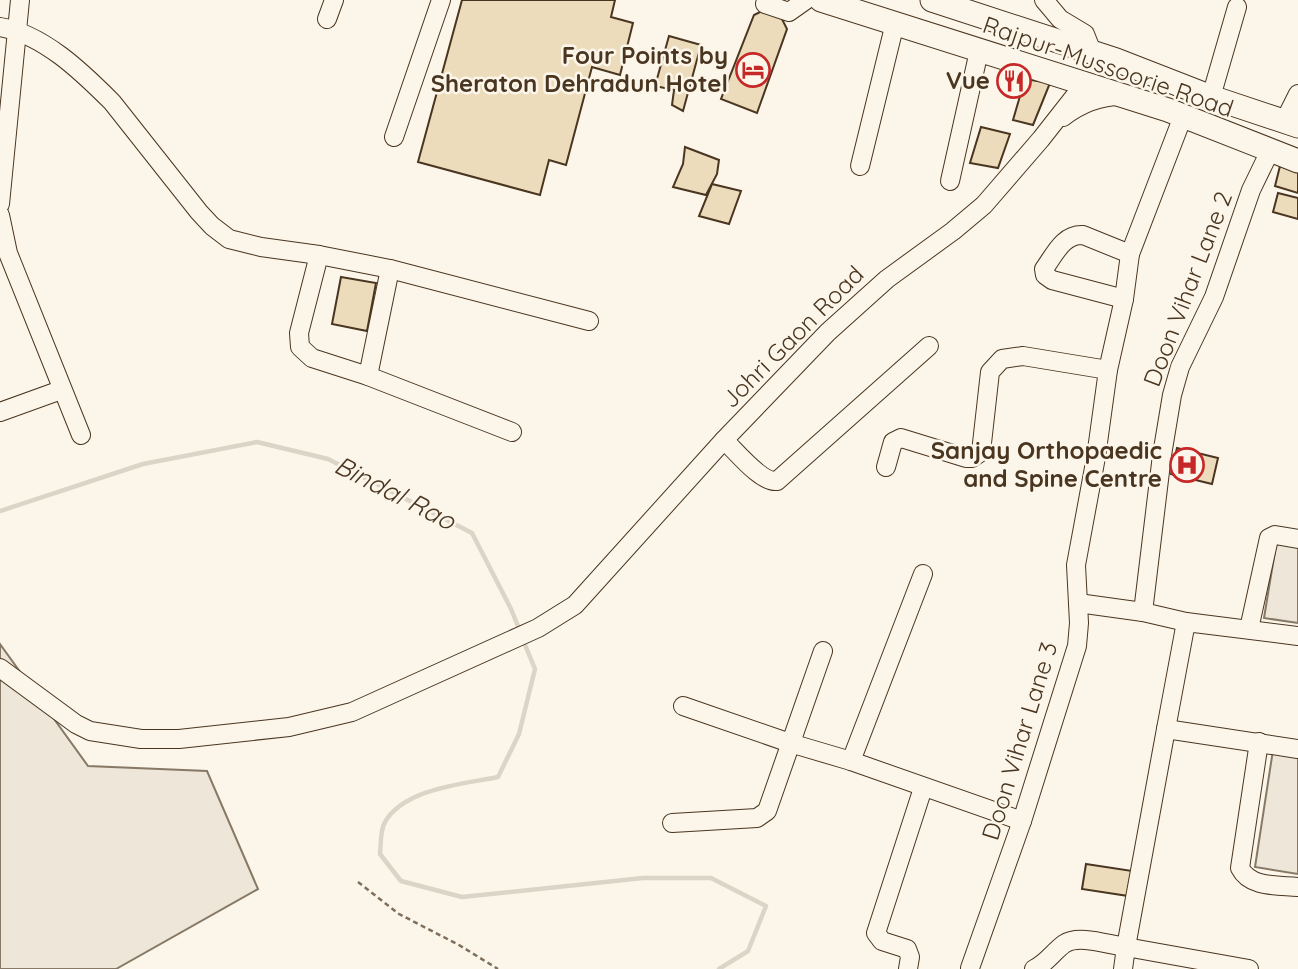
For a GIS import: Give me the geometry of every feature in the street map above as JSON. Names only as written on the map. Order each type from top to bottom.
[{"type":"main road","name":"Rajpur-Mussoorie Road","points":[[821,0],[1133,99],[1298,161]]},
{"type":"main road","name":"Rajpur-Mussoorie Road","points":[[932,0],[1092,52],[1291,124]]},
{"type":"main road","points":[[1133,99],[1149,72]]},
{"type":"street","points":[[0,204],[8,29],[20,0]]},
{"type":"street","points":[[327,19],[334,0]]},
{"type":"street","points":[[394,137],[442,0]]},
{"type":"street","points":[[766,0],[765,4],[789,12],[806,0]]},
{"type":"street","points":[[1044,0],[1060,19],[1085,34],[1092,52]]},
{"type":"street","points":[[1211,97],[1237,7]]},
{"type":"street","points":[[860,166],[895,23]]},
{"type":"street","points":[[8,29],[77,70],[105,95],[212,226],[229,239],[390,269],[589,321]]},
{"type":"street","points":[[950,181],[979,51]]},
{"type":"street","name":"Johri Gaon Road","points":[[0,668],[76,724],[90,731],[141,739],[179,739],[289,727],[333,718],[367,707],[538,628],[575,606],[724,440],[837,324],[887,279],[984,205],[1085,83]]},
{"type":"street","points":[[1291,124],[1298,94]]},
{"type":"street","points":[[1052,125],[1073,110],[1107,96],[1133,99]]},
{"type":"street","name":"Doon Vihar Lane 3","points":[[970,968],[1022,821],[1077,646],[1076,565],[1130,254],[1183,116]]},
{"type":"street","name":"Doon Vihar Lane 2","points":[[1143,612],[1162,455],[1180,367],[1214,297],[1251,190],[1268,155],[1273,153]]},
{"type":"street","points":[[0,215],[4,255],[80,435]]},
{"type":"street","points":[[1124,299],[1052,280],[1045,275],[1044,269],[1066,239],[1075,235],[1083,235],[1130,254]]},
{"type":"street","points":[[319,255],[299,333],[300,347],[312,358],[368,376],[512,432]]},
{"type":"street","points":[[368,376],[390,269]]},
{"type":"street","points":[[724,440],[763,478],[776,481],[929,346]]},
{"type":"street","points":[[886,467],[893,442],[901,438],[966,458],[978,455],[981,452],[990,372],[1002,359],[1023,356],[1108,370]]},
{"type":"street","points":[[0,412],[61,390]]},
{"type":"street","points":[[1248,629],[1269,538],[1275,535],[1298,539]]},
{"type":"street","points":[[851,761],[923,574]]},
{"type":"street","points":[[1078,603],[1143,612],[1186,622],[1298,636]]},
{"type":"street","points":[[1123,969],[1186,622]]},
{"type":"street","points":[[672,823],[762,816],[771,802],[823,651]]},
{"type":"street","points":[[683,706],[1022,821]]},
{"type":"street","points":[[1166,729],[1298,749]]},
{"type":"street","points":[[1259,742],[1240,868],[1243,875],[1258,883],[1298,887]]},
{"type":"street","points":[[908,969],[911,957],[907,949],[882,941],[876,933],[923,788]]},
{"type":"street","points":[[1034,969],[1054,956],[1063,945],[1073,941],[1126,947],[1249,969]]},
{"type":"path","points":[[358,882],[399,914],[498,969]]},
{"type":"shaded area","points":[[1277,539],[1298,542],[1298,623],[1264,618]]},
{"type":"shaded area","points":[[0,644],[88,766],[207,771],[258,889],[116,969],[0,969]]},
{"type":"shaded area","points":[[1273,750],[1298,754],[1298,874],[1255,867]]},
{"type":"building","points":[[462,0],[615,0],[611,17],[633,23],[620,75],[592,67],[566,165],[549,160],[540,195],[418,162]]},
{"type":"building","points":[[762,11],[780,15],[787,29],[757,113],[721,99],[754,15]]},
{"type":"building","points":[[669,36],[701,45],[683,111],[672,105],[674,90],[655,86]]},
{"type":"building","points":[[1025,79],[1050,83],[1033,125],[1013,120]]},
{"type":"building","points":[[981,127],[1010,134],[998,168],[970,163]]},
{"type":"building","points":[[685,147],[719,160],[717,174],[706,195],[673,187],[683,164]]},
{"type":"building","points":[[1281,162],[1298,167],[1298,193],[1275,186]]},
{"type":"building","points":[[712,184],[741,191],[729,224],[699,216]]},
{"type":"building","points":[[1278,193],[1298,198],[1298,219],[1273,212]]},
{"type":"building","points":[[341,277],[376,283],[367,331],[332,324]]},
{"type":"building","points":[[1177,448],[1218,458],[1212,484],[1171,474]]},
{"type":"building","points":[[1086,864],[1139,872],[1135,897],[1082,889]]},
{"type":"waterway","name":"Bindal Rao","points":[[0,511],[143,464],[257,442],[328,459],[472,533],[520,631]]},
{"type":"waterway","name":"Bindal Rao","points":[[523,640],[535,669],[519,734],[498,777],[436,789],[406,802],[394,811],[383,825],[380,854],[401,881],[462,897],[643,878],[711,878],[766,906],[748,951],[719,969]]},
{"type":"place","name":"Four Points by Sheraton Dehradun Hotel","points":[[753,70]]},
{"type":"place","name":"Vue","points":[[1014,81]]},
{"type":"place","name":"Sanjay Orthopaedic and Spine Centre","points":[[1187,465]]}]
